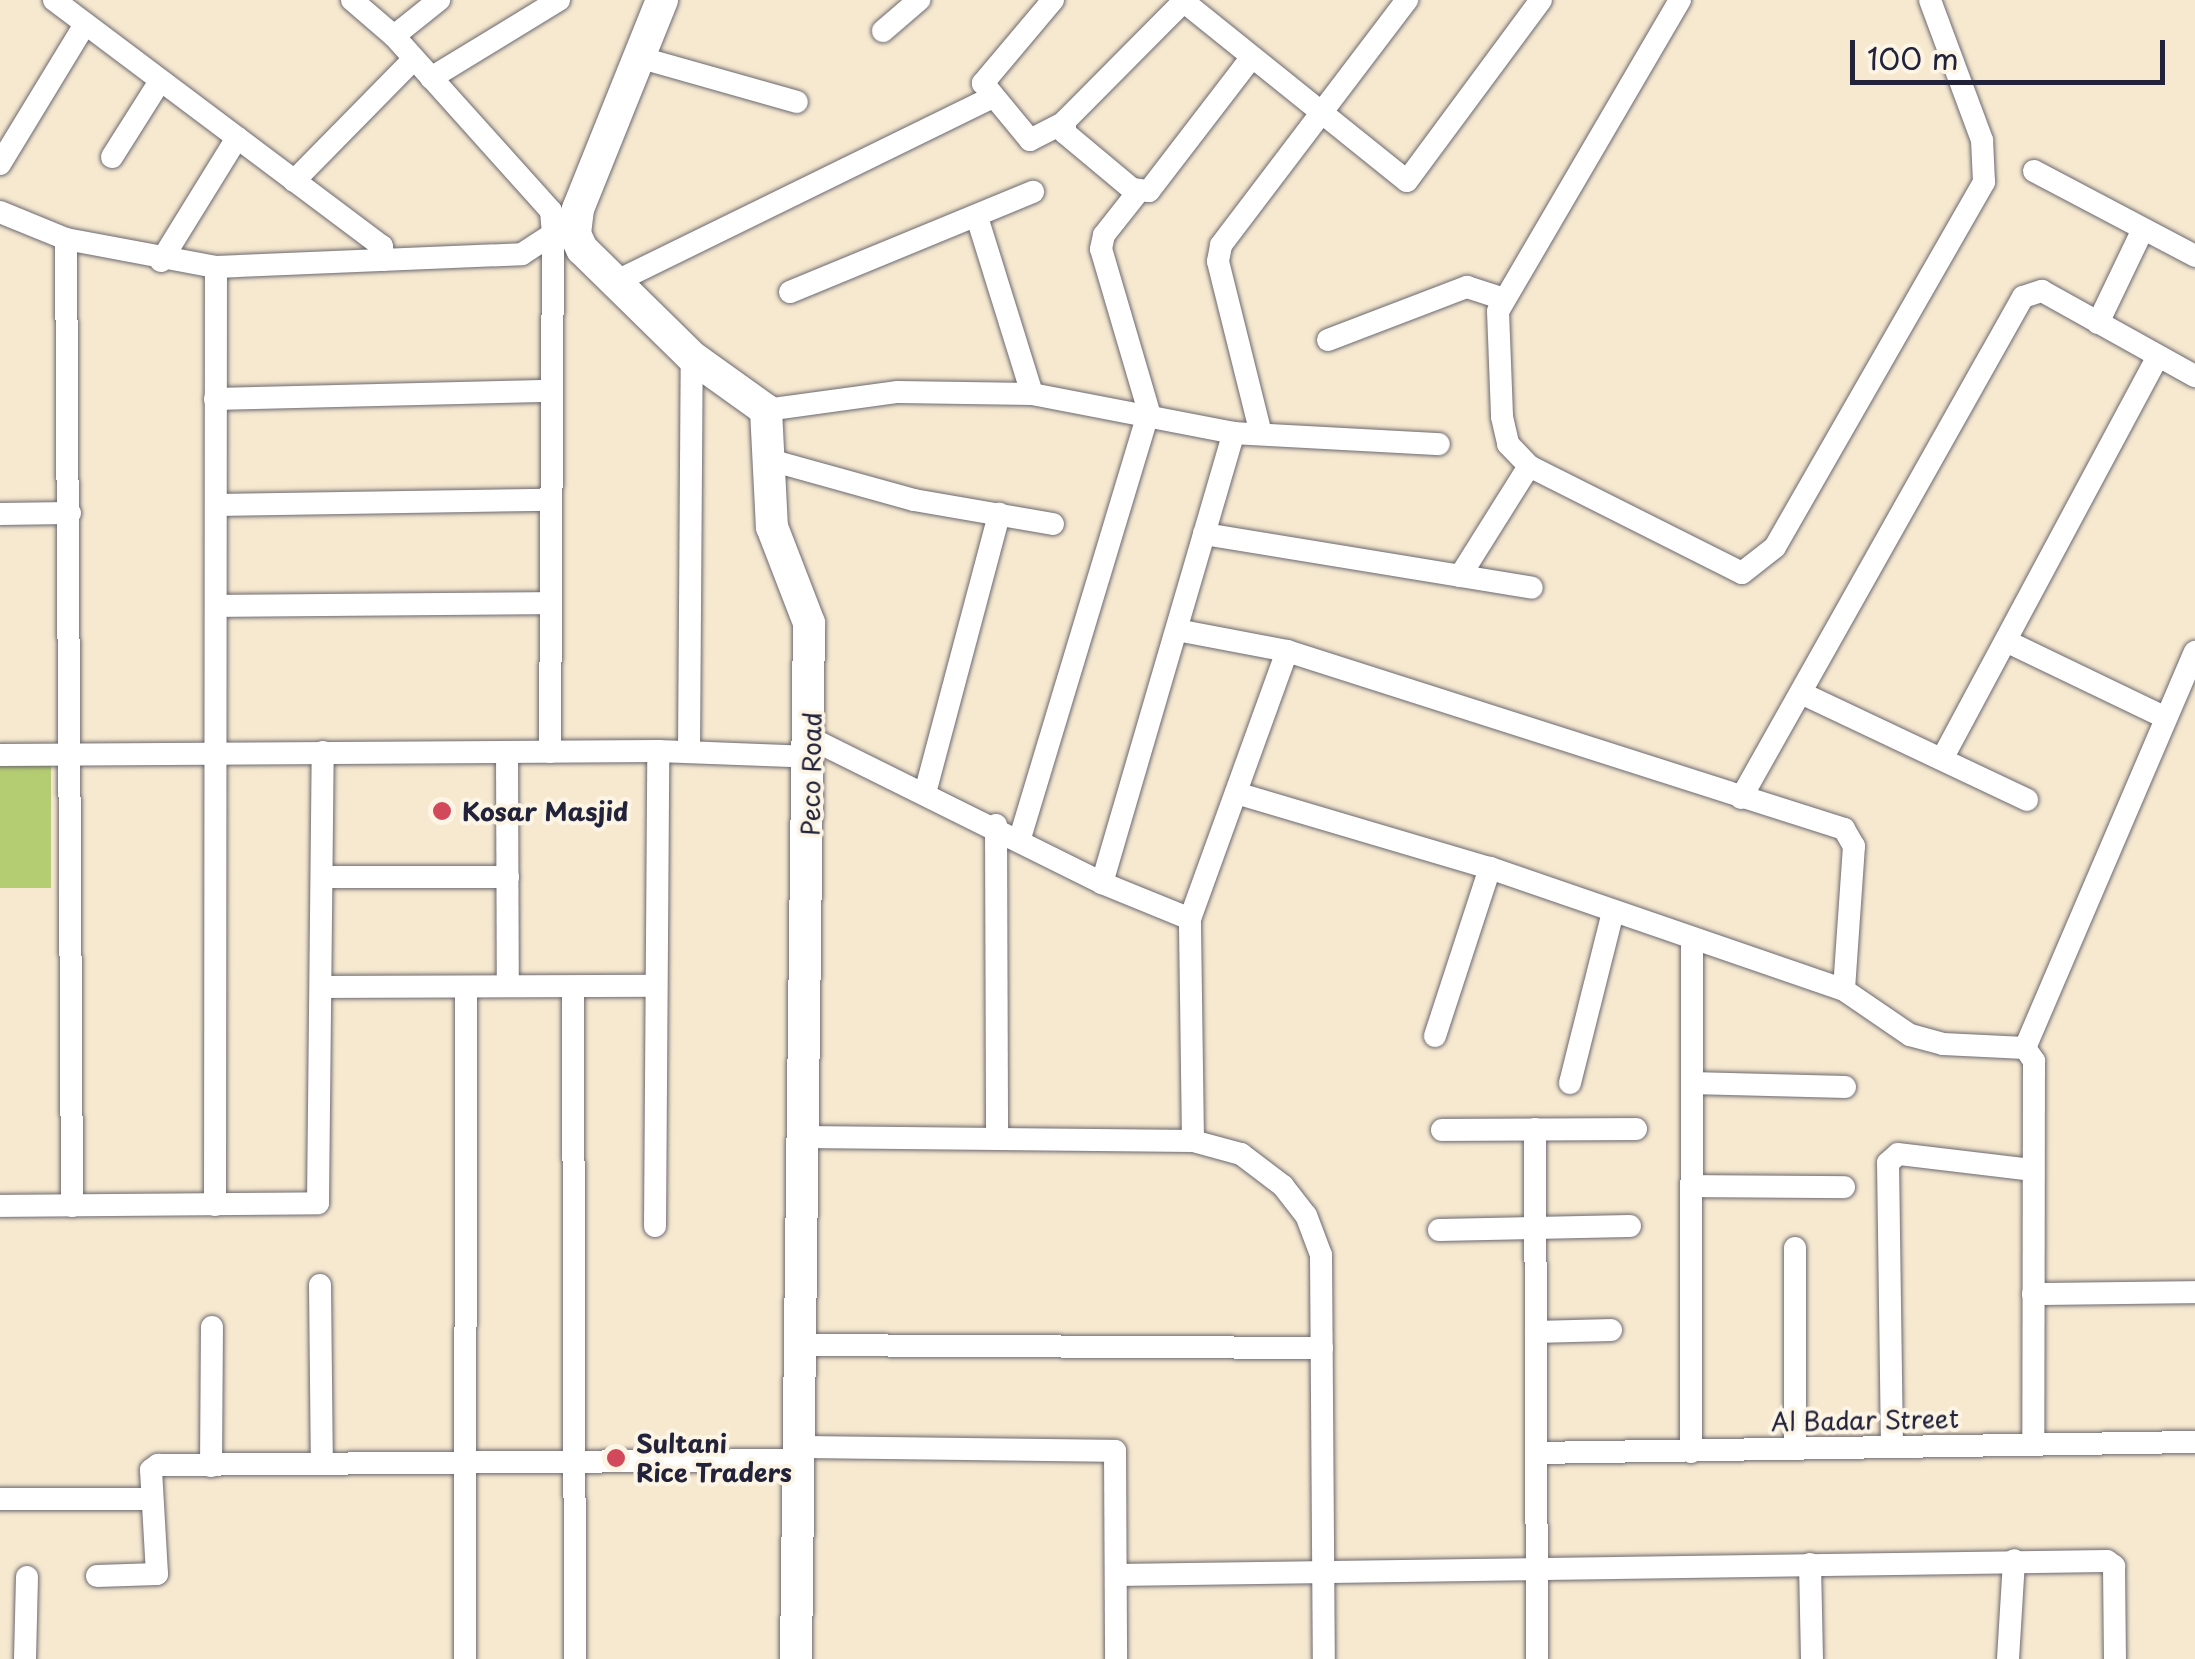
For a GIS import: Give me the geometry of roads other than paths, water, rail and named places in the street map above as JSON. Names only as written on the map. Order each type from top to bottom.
[{"type":"street","points":[[54,0],[382,246],[383,260]]},
{"type":"street","points":[[352,0],[394,36],[554,214],[564,234],[692,357],[766,410],[898,392],[1032,394],[1149,412],[1234,433],[1439,444]]},
{"type":"street","points":[[394,36],[440,0]]},
{"type":"street","points":[[432,78],[559,0]]},
{"type":"street","points":[[550,752],[550,392],[564,234],[662,0]]},
{"type":"street","points":[[883,31],[919,0]]},
{"type":"street","points":[[1053,0],[983,81],[1030,140],[1062,124],[1184,1],[1399,180],[1411,180],[1542,0]]},
{"type":"street","points":[[1261,434],[1219,253],[1324,118],[1407,0]]},
{"type":"street","points":[[1680,0],[1504,299],[1495,326],[1504,430],[1529,466],[1728,571],[1742,573],[1767,558],[1984,182],[1982,140],[1930,0]]},
{"type":"street","points":[[0,164],[84,24]]},
{"type":"street","points":[[638,57],[797,102]]},
{"type":"street","points":[[1020,838],[1149,412],[1101,250],[1104,236],[1138,192],[1153,187],[1251,58]]},
{"type":"street","points":[[294,180],[414,59]]},
{"type":"street","points":[[112,157],[160,82]]},
{"type":"street","points":[[615,282],[993,97]]},
{"type":"street","points":[[1062,124],[1138,192]]},
{"type":"street","points":[[161,261],[238,138]]},
{"type":"street","points":[[2034,171],[2195,256]]},
{"type":"street","points":[[790,292],[1033,192]]},
{"type":"street","points":[[0,212],[66,239],[161,261],[216,267],[522,254],[564,234]]},
{"type":"street","points":[[977,216],[1032,394]]},
{"type":"street","points":[[2098,322],[2143,228]]},
{"type":"street","points":[[66,239],[72,1206]]},
{"type":"street","points":[[215,1205],[216,267]]},
{"type":"street","points":[[1328,340],[1467,287],[1488,288],[1504,299]]},
{"type":"street","points":[[1742,798],[2023,297],[2042,291],[2195,376]]},
{"type":"street","points":[[689,752],[692,357]]},
{"type":"street","points":[[1942,760],[2158,357]]},
{"type":"street","points":[[215,399],[550,392]]},
{"type":"street","name":"Peco Road","points":[[766,410],[772,527],[810,623],[812,748],[796,1453],[796,1659]]},
{"type":"street","points":[[1102,883],[1234,433]]},
{"type":"street","points":[[770,460],[914,500],[1052,524]]},
{"type":"street","points":[[1460,576],[1529,466]]},
{"type":"street","points":[[216,505],[550,500]]},
{"type":"street","points":[[0,514],[70,513]]},
{"type":"street","points":[[926,793],[999,514]]},
{"type":"street","points":[[1204,534],[1532,588]]},
{"type":"street","points":[[218,606],[550,604]]},
{"type":"street","points":[[1176,630],[1287,652],[1852,834],[1844,990]]},
{"type":"street","points":[[2006,641],[2164,717]]},
{"type":"street","points":[[1192,1142],[1190,918],[1287,652]]},
{"type":"street","points":[[2025,1048],[2195,652]]},
{"type":"street","points":[[1801,693],[2027,800]]},
{"type":"street","points":[[0,755],[812,748],[926,793],[996,825],[1102,883],[1190,918]]},
{"type":"street","points":[[655,1226],[658,751]]},
{"type":"street","points":[[0,1206],[318,1203],[324,987],[323,752]]},
{"type":"street","points":[[507,753],[508,986]]},
{"type":"street","points":[[1236,794],[1490,868],[1844,990],[1910,1034],[1943,1044],[2025,1048]]},
{"type":"street","points":[[996,825],[997,1138]]},
{"type":"street","points":[[1435,1036],[1490,868]]},
{"type":"street","points":[[324,877],[508,877]]},
{"type":"street","points":[[1570,1083],[1613,912]]},
{"type":"street","points":[[1690,1452],[1692,939]]},
{"type":"street","points":[[465,1659],[466,986]]},
{"type":"street","points":[[324,987],[656,986]]},
{"type":"street","points":[[573,988],[574,1659]]},
{"type":"street","points":[[2025,1048],[2034,1060],[2033,1444]]},
{"type":"street","points":[[1692,1083],[1845,1087]]},
{"type":"street","points":[[1534,1129],[1537,1659]]},
{"type":"street","points":[[1442,1130],[1636,1129]]},
{"type":"street","points":[[804,1137],[1192,1142],[1240,1154],[1298,1201],[1322,1256],[1324,1659]]},
{"type":"street","points":[[1892,1447],[1888,1163],[1898,1154],[2033,1170]]},
{"type":"street","points":[[1691,1186],[1844,1187]]},
{"type":"street","points":[[1439,1230],[1630,1226]]},
{"type":"street","points":[[1795,1248],[1795,1450]]},
{"type":"street","points":[[320,1285],[322,1464]]},
{"type":"street","points":[[2033,1294],[2195,1292]]},
{"type":"street","points":[[211,1466],[212,1327]]},
{"type":"street","points":[[1536,1332],[1611,1330]]},
{"type":"street","points":[[798,1345],[1322,1348]]},
{"type":"street","name":"Al Badar Street","points":[[1536,1453],[2195,1442]]},
{"type":"street","points":[[97,1576],[154,1577],[154,1467],[1111,1448],[1118,1456],[1116,1659]]},
{"type":"street","points":[[0,1499],[152,1499]]},
{"type":"street","points":[[1116,1575],[2014,1560],[2114,1566],[2115,1659]]},
{"type":"street","points":[[2008,1659],[2014,1560]]},
{"type":"street","points":[[1810,1564],[1812,1659]]},
{"type":"street","points":[[25,1659],[27,1578]]},
{"type":"street","points":[[0,1628],[26,1629]]},
{"type":"place","name":"Kosar Masjid","points":[[442,811]]},
{"type":"place","name":"Sultani Rice Traders","points":[[616,1458]]}]
